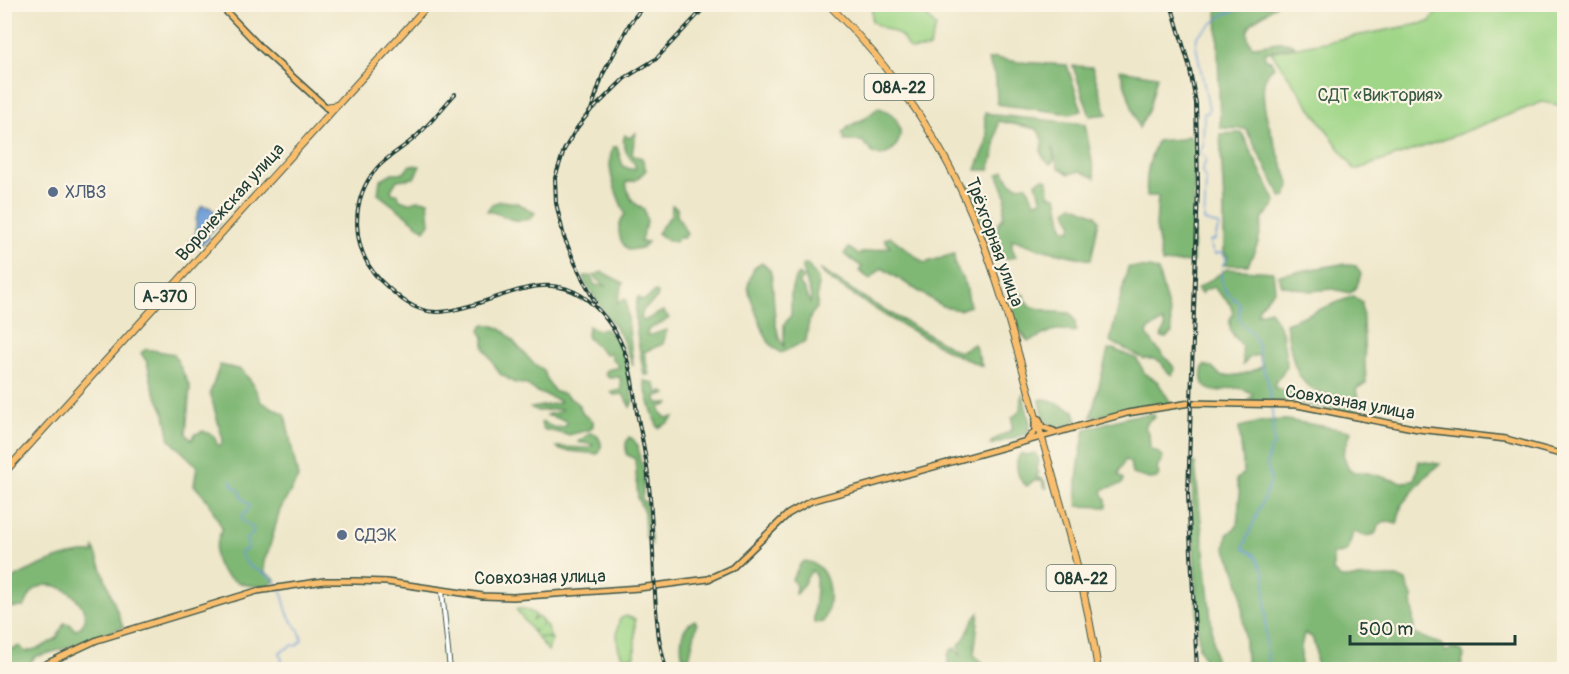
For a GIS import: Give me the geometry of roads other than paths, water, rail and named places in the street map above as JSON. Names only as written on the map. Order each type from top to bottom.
[{"type":"highway","points":[[329,109],[338,105],[429,4]]},
{"type":"highway","name":"Трёхгорная улица","points":[[828,4],[855,32],[927,126],[950,167],[987,252],[1077,562],[1098,669]]},
{"type":"highway","name":"Воронежская улица","points":[[4,473],[325,118],[329,109]]},
{"type":"main road","points":[[219,4],[262,49],[329,109]]},
{"type":"main road","points":[[1028,388],[1040,424],[1049,430],[1058,431]]},
{"type":"main road","points":[[1027,440],[1033,434],[1036,426],[1028,388]]},
{"type":"main road","name":"Совхозная улица","points":[[33,669],[97,640],[274,587],[356,580],[387,582],[483,596],[513,597],[639,588],[708,579],[732,568],[788,514],[812,501],[1127,413],[1190,403],[1297,405],[1418,429],[1506,439],[1564,455]]},
{"type":"main road","points":[[1057,488],[1047,441],[1058,431]]},
{"type":"main road","points":[[1027,440],[1036,441],[1042,446],[1057,488]]},
{"type":"street","points":[[442,591],[450,669]]},
{"type":"water","points":[[202,206],[209,207],[217,213],[216,218],[219,224],[207,235],[210,238],[199,247],[190,240],[196,233],[197,215]]},
{"type":"waterway","points":[[1222,265],[1227,260],[1222,253],[1214,254],[1209,242],[1215,240],[1219,225],[1204,221],[1206,181],[1202,172],[1206,159],[1199,152],[1203,147],[1204,113],[1208,113],[1209,109],[1196,46],[1197,36],[1223,15],[1253,4]]},
{"type":"waterway","points":[[1222,268],[1222,285],[1240,304],[1239,320],[1252,333],[1258,345],[1271,402]]},
{"type":"waterway","points":[[1269,670],[1266,644],[1265,574],[1255,555],[1243,548],[1271,480],[1267,464],[1270,449],[1274,446],[1272,407]]},
{"type":"waterway","points":[[231,480],[233,486],[240,491],[241,497],[250,505],[241,517],[253,528],[253,534],[246,539],[248,548],[240,553],[248,565],[269,576],[278,585]]},
{"type":"waterway","points":[[280,670],[279,666],[282,661],[280,652],[293,645],[296,646],[302,640],[287,612],[281,589]]},
{"type":"railway","points":[[594,108],[625,78],[656,59],[708,4]]},
{"type":"railway","points":[[1171,4],[1189,65],[1196,103],[1198,186],[1188,495],[1197,670]]},
{"type":"railway","points":[[595,302],[564,237],[556,203],[555,178],[564,150],[591,110],[603,74],[630,23],[641,9]]},
{"type":"railway","points":[[455,94],[424,129],[381,164],[368,181],[358,210],[357,225],[363,254],[370,268],[380,280],[399,297],[420,309],[437,312],[451,311],[528,288],[544,286],[561,287],[576,292],[592,303],[607,320],[625,353],[645,452],[650,495],[656,611],[659,640],[666,670]]},
{"type":"place","name":"ХЛВЗ","points":[[53,192]]},
{"type":"place","name":"СДЭК","points":[[342,535]]},
{"type":"park label","name":"СДТ «Виктория»","points":[[1380,95]]}]
